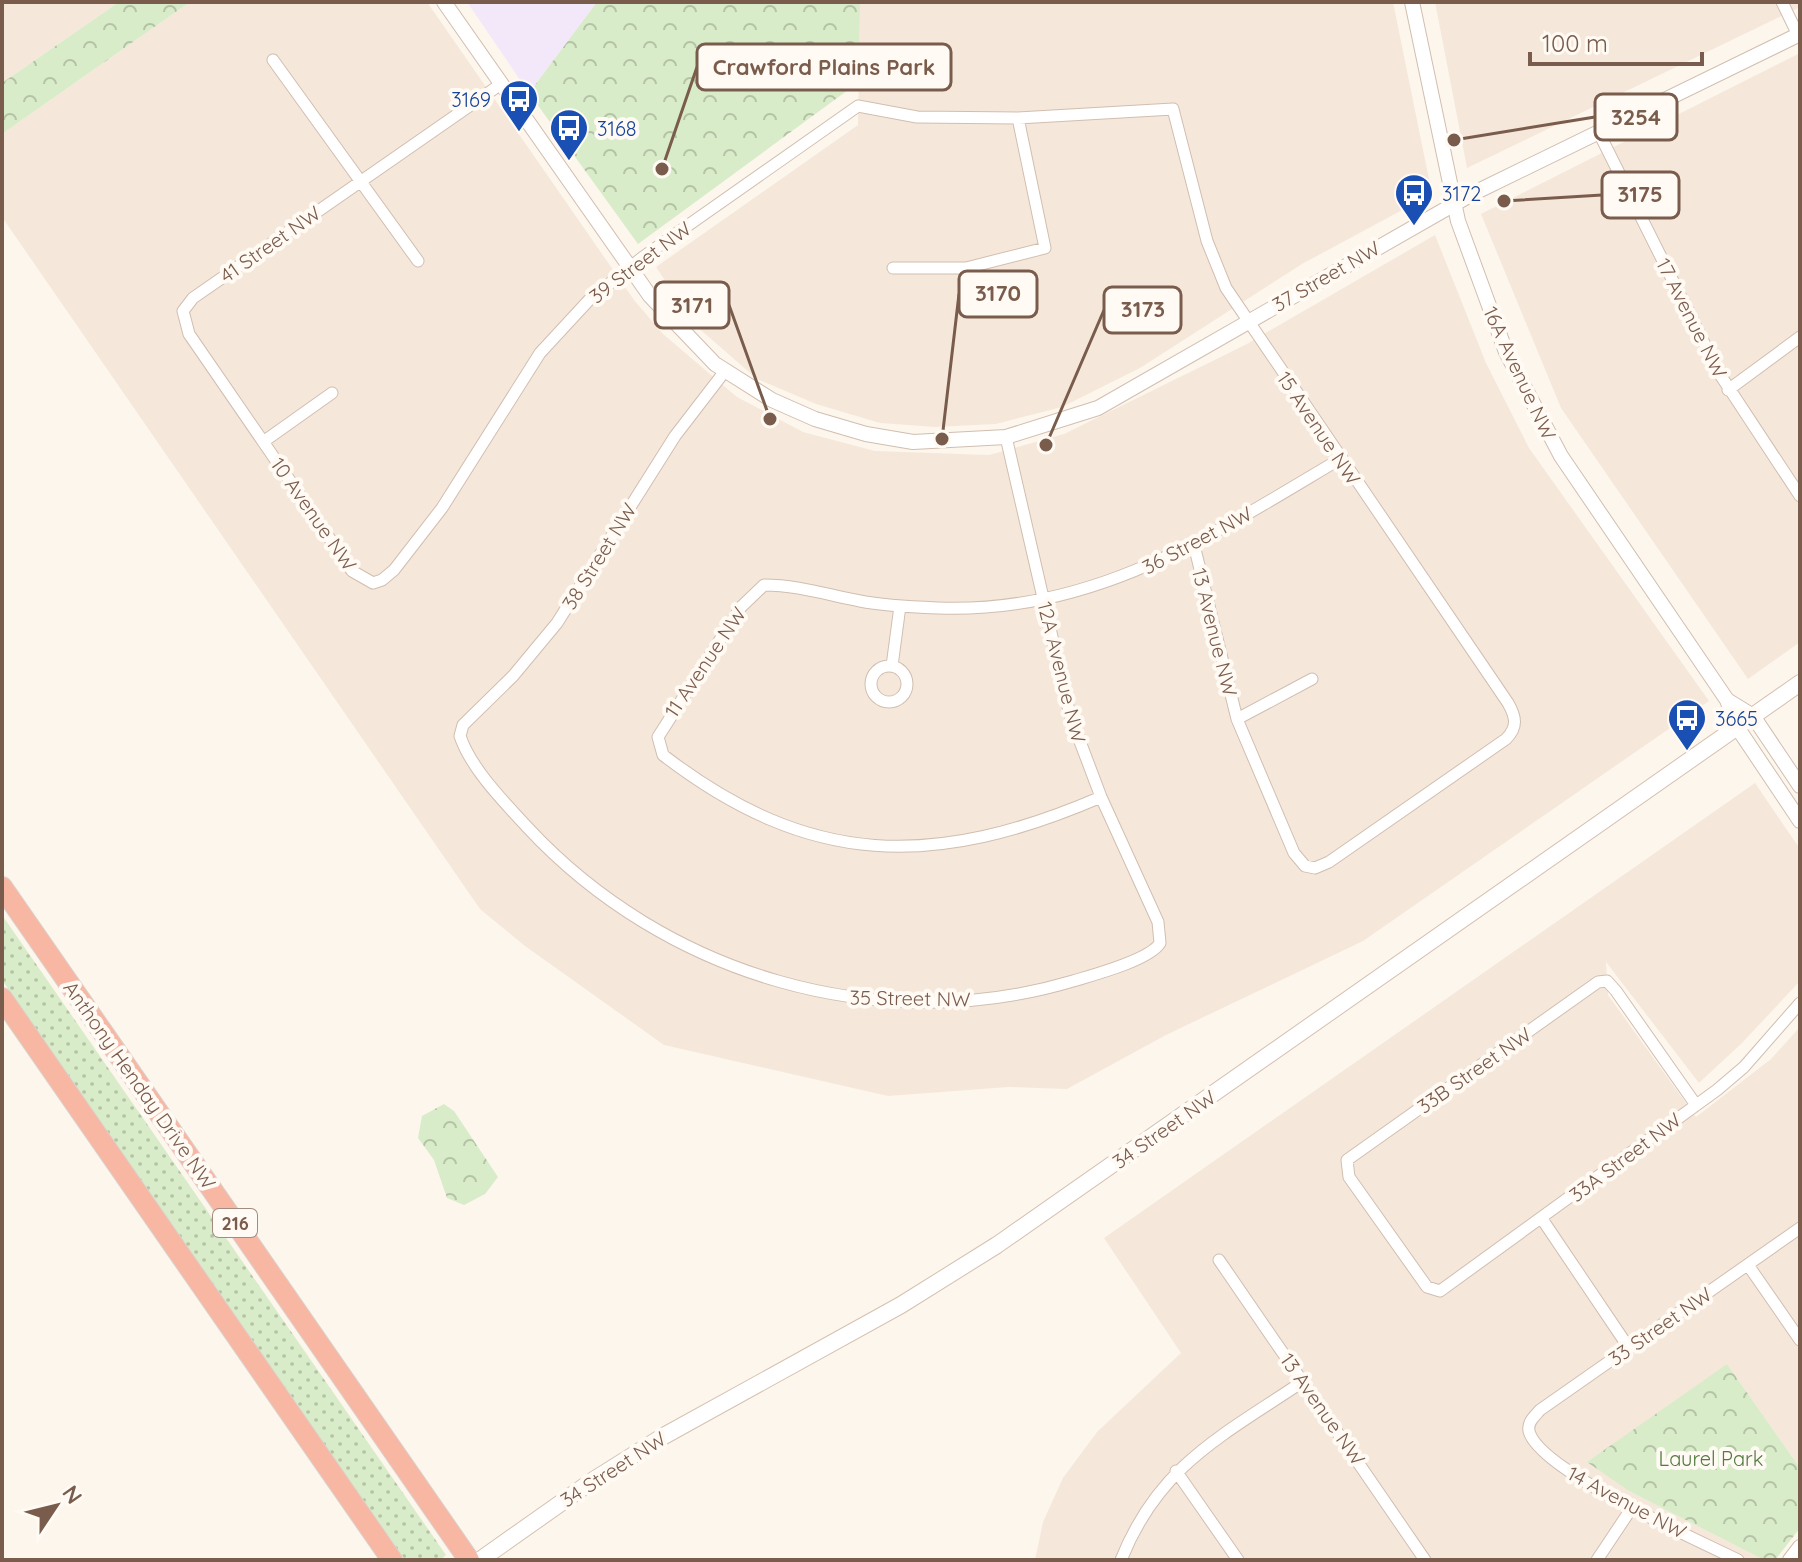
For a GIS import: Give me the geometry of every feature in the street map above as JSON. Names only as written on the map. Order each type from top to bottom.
[{"type":"highway","name":"Anthony Henday Drive NW","points":[[2,887],[469,1560]]},
{"type":"highway","points":[[2,998],[392,1560]]},
{"type":"main road","name":"34 Street NW","points":[[480,1560],[662,1437],[901,1305],[997,1245],[1800,683]]},
{"type":"street","name":"37 Street NW","points":[[444,2],[665,315],[725,371],[793,410],[883,438],[931,442],[1006,437],[1098,408],[1454,204],[1799,34]]},
{"type":"street","name":"16A Avenue NW","points":[[1412,2],[1454,204],[1493,321],[1531,404],[1574,476],[1727,700],[1737,727],[1800,821]]},
{"type":"street","points":[[1782,2],[1799,34]]},
{"type":"street","points":[[273,60],[418,261]]},
{"type":"street","name":"41 Street NW","points":[[183,311],[189,301],[501,84]]},
{"type":"street","name":"39 Street NW","points":[[367,583],[387,577],[421,538],[547,344],[589,300],[858,106],[917,117],[1018,118],[1173,109]]},
{"type":"street","name":"15 Avenue NW","points":[[1173,109],[1212,256],[1247,321],[1508,703],[1515,723],[1506,739],[1329,862],[1311,868]]},
{"type":"street","points":[[893,268],[966,268],[1045,248],[1018,118]]},
{"type":"street","name":"17 Avenue NW","points":[[1598,131],[1728,390],[1800,496]]},
{"type":"street","name":"10 Avenue NW","points":[[183,311],[189,334],[352,571],[367,583]]},
{"type":"street","points":[[1728,390],[1800,337]]},
{"type":"street","name":"38 Street NW","points":[[725,371],[675,436],[557,623],[460,732],[464,746],[513,812],[555,855],[602,895],[651,928],[701,954],[793,986]]},
{"type":"street","name":"10 Avenue NW","points":[[263,442],[332,393]]},
{"type":"street","name":"12A Avenue NW","points":[[1006,437],[1070,715],[1101,797],[1158,922],[1160,943]]},
{"type":"street","name":"36 Street NW","points":[[764,585],[784,585],[900,606],[991,607],[1043,599],[1129,575],[1194,545],[1340,459]]},
{"type":"street","name":"13 Avenue NW","points":[[1194,545],[1237,719],[1296,859],[1311,868]]},
{"type":"street","name":"11 Avenue NW","points":[[764,585],[741,607],[661,728],[658,746],[681,769],[748,810],[814,835],[867,845],[921,846],[986,839],[1044,821],[1101,797]]},
{"type":"street","points":[[892,666],[900,606]]},
{"type":"street","name":"13 Avenue NW","points":[[1237,719],[1312,679]]},
{"type":"street","name":"16A Avenue NW","points":[[1727,700],[1753,716],[1800,786]]},
{"type":"street","name":"35 Street NW","points":[[793,986],[885,1001],[991,998],[1092,975],[1153,952],[1160,943]]},
{"type":"street","name":"33B Street NW","points":[[1434,1291],[1427,1287],[1349,1177],[1347,1160],[1598,982],[1607,981],[1696,1105]]},
{"type":"street","name":"33A Street NW","points":[[1434,1291],[1440,1291],[1542,1219],[1696,1105],[1744,1067],[1800,1003]]},
{"type":"street","points":[[1542,1219],[1629,1348]]},
{"type":"street","name":"33 Street NW","points":[[1529,1430],[1530,1421],[1540,1410],[1800,1228]]},
{"type":"street","name":"13 Avenue NW","points":[[1219,1260],[1385,1497],[1425,1560]]},
{"type":"street","points":[[1748,1265],[1800,1340]]},
{"type":"street","points":[[1121,1560],[1151,1501],[1176,1471],[1302,1382]]},
{"type":"street","name":"14 Avenue NW","points":[[1529,1430],[1544,1452],[1563,1469],[1738,1560]]},
{"type":"street","points":[[1176,1471],[1238,1560]]},
{"type":"street","points":[[1597,1560],[1633,1506]]},
{"type":"street","points":[[1790,1560],[1800,1547]]},
{"type":"shaded area","points":[[2,2],[119,2],[2,83]]},
{"type":"shaded area","points":[[190,2],[427,2],[634,300],[663,334],[737,397],[803,432],[875,451],[989,455],[1064,434],[1245,345],[1435,235],[1486,363],[1529,448],[1709,701],[1363,941],[1166,1035],[1067,1089],[1009,1087],[888,1096],[664,1045],[525,946],[480,909],[2,217],[2,134]]},
{"type":"shaded area","points":[[467,2],[597,2],[529,93]]},
{"type":"shaded area","points":[[860,2],[1393,2],[1432,194],[1302,264],[1140,368],[1062,407],[996,424],[935,427],[880,423],[816,404],[757,379],[695,325],[656,267],[858,125]]},
{"type":"shaded area","points":[[1435,2],[1800,2],[1800,7],[1467,168]]},
{"type":"shaded area","points":[[1800,53],[1800,642],[1748,679],[1561,408],[1481,214]]},
{"type":"shaded area","points":[[1755,783],[1800,849],[1800,981],[1742,1043],[1699,1083],[1606,962],[1608,995],[1696,1117],[1771,1059],[1800,1027],[1800,1468],[1727,1364],[1629,1491],[1764,1560],[1035,1560],[1043,1522],[1063,1478],[1097,1432],[1181,1353],[1104,1238]]},
{"type":"green space","points":[[119,2],[190,2],[2,134],[2,83]]},
{"type":"green space","points":[[597,2],[860,2],[859,82],[638,244],[529,93]]},
{"type":"green space","points":[[2,915],[446,1555],[440,1560],[405,1560],[2,980]]},
{"type":"green space","points":[[444,1104],[454,1111],[498,1177],[485,1194],[464,1205],[447,1198],[434,1160],[418,1138],[422,1116]]},
{"type":"green space","name":"Laurel Park","points":[[1727,1364],[1800,1468],[1800,1528],[1775,1560],[1764,1560],[1629,1491],[1587,1462]]},
{"type":"place","name":"3169","points":[[519,133]]},
{"type":"place","name":"3254","points":[[1454,140]]},
{"type":"place","name":"3168","points":[[569,162]]},
{"type":"place","name":"Crawford Plains Park","points":[[662,169]]},
{"type":"place","name":"3175","points":[[1504,201]]},
{"type":"place","name":"3172","points":[[1414,227]]},
{"type":"place","name":"3171","points":[[770,419]]},
{"type":"place","name":"3170","points":[[942,439]]},
{"type":"place","name":"3173","points":[[1046,445]]},
{"type":"place","name":"3665","points":[[1687,752]]}]
